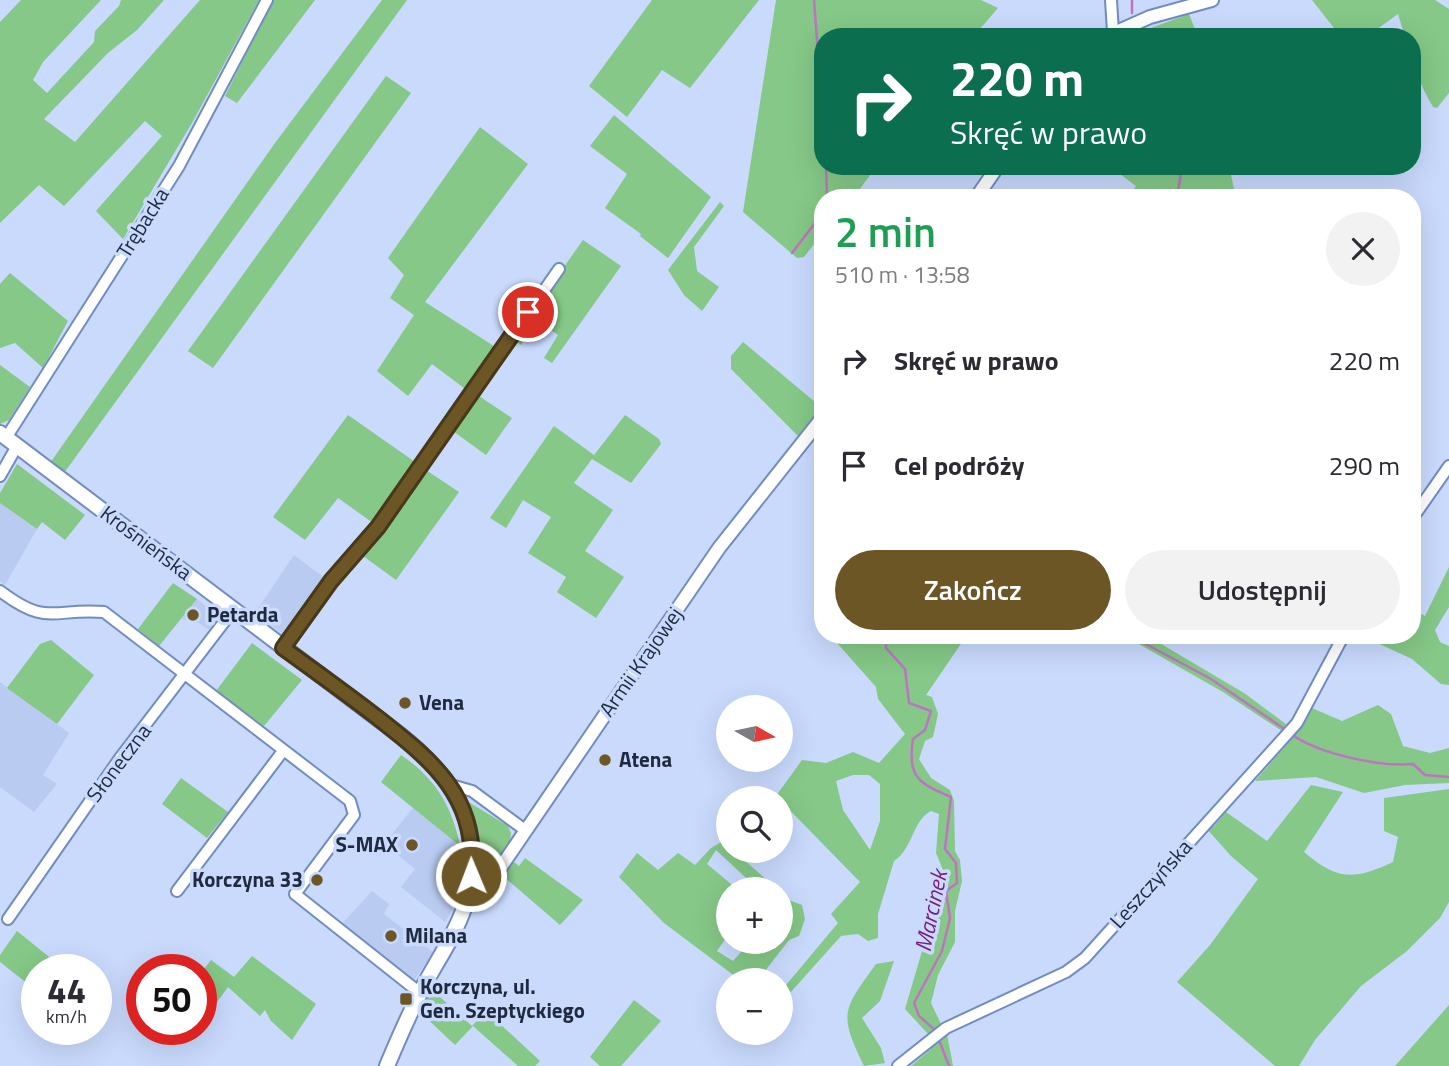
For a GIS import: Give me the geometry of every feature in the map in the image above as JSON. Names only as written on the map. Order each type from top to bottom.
[{"type":"main road","name":"Krośnieńska","points":[[8,439],[427,757],[451,785],[463,812],[472,851],[471,876],[464,908],[420,993],[387,1066]]},
{"type":"street","name":"Trębacka","points":[[0,475],[8,439],[179,166],[267,0]]},
{"type":"street","points":[[1109,28],[1111,0]]},
{"type":"street","points":[[1123,28],[1150,17],[1212,0]]},
{"type":"street","points":[[283,648],[331,581],[378,527],[559,269]]},
{"type":"street","name":"Armii Krajowej","points":[[464,908],[481,896],[719,548],[814,428]]},
{"type":"street","points":[[1421,506],[1449,466]]},
{"type":"street","points":[[0,592],[24,610],[43,615],[104,612],[350,801],[354,815],[295,894],[420,993]]},
{"type":"street","name":"Słoneczna","points":[[8,919],[120,758],[186,676],[234,609]]},
{"type":"street","name":"Leszczyńska","points":[[898,1066],[946,1028],[1066,972],[1085,958],[1285,737],[1339,644]]},
{"type":"street","points":[[177,891],[283,751]]},
{"type":"street","points":[[451,785],[458,784],[472,791],[525,830]]},
{"type":"shaded area","points":[[0,503],[37,529],[5,585],[0,581]]},
{"type":"shaded area","points":[[294,555],[326,579],[286,636],[255,613]]},
{"type":"shaded area","points":[[197,599],[219,616],[209,630],[199,623],[182,619]]},
{"type":"shaded area","points":[[0,682],[69,733],[43,775],[57,784],[34,812],[0,787]]},
{"type":"shaded area","points":[[413,808],[460,846],[459,887],[453,909],[445,922],[401,887],[415,869],[384,844]]},
{"type":"shaded area","points":[[372,891],[389,904],[384,914],[433,952],[413,982],[339,927]]},
{"type":"green space","points":[[21,0],[101,0],[43,62],[33,80],[47,93],[94,42],[95,31],[119,6],[121,0],[164,0],[137,30],[108,53],[44,119],[75,142],[200,0],[259,0],[192,123],[123,239],[96,211],[162,136],[145,121],[64,206],[39,185],[0,223],[0,22]]},
{"type":"green space","points":[[273,0],[315,0],[237,103],[225,96]]},
{"type":"green space","points":[[382,0],[407,0],[64,473],[50,463],[275,143]]},
{"type":"green space","points":[[652,0],[759,0],[690,88],[662,70],[627,117],[589,86]]},
{"type":"green space","points":[[776,0],[981,0],[998,8],[981,28],[814,28],[814,175],[870,175],[860,189],[814,189],[814,244],[804,257],[797,258],[743,212]]},
{"type":"green space","points":[[1312,0],[1435,0],[1449,9],[1449,93],[1437,108],[1433,107],[1421,83],[1421,28],[1402,28],[1398,14],[1379,28],[1334,28]]},
{"type":"green space","points":[[1189,14],[1194,28],[1151,28]]},
{"type":"green space","points":[[386,76],[411,93],[213,368],[188,351]]},
{"type":"green space","points":[[614,115],[711,197],[668,258],[605,208],[627,174],[590,146]]},
{"type":"green space","points":[[480,127],[528,164],[425,302],[497,348],[468,391],[432,364],[408,396],[377,371],[414,315],[390,298],[404,275],[388,258]]},
{"type":"green space","points":[[1121,175],[1231,175],[1234,189],[1134,189],[1136,186]]},
{"type":"green space","points":[[720,202],[724,206],[694,247],[697,271],[719,287],[702,311],[684,295],[668,270]]},
{"type":"green space","points":[[583,240],[621,266],[552,363],[544,358],[558,335],[538,321],[521,345],[513,339]]},
{"type":"green space","points":[[10,273],[68,321],[43,368],[15,343],[0,348],[0,284]]},
{"type":"green space","points":[[743,342],[814,401],[814,416],[798,436],[731,369],[731,356]]},
{"type":"green space","points":[[0,365],[30,387],[9,420],[0,424]]},
{"type":"green space","points":[[476,394],[512,418],[486,455],[450,429]]},
{"type":"green space","points":[[348,415],[415,462],[373,523],[338,498],[305,540],[273,517]]},
{"type":"green space","points":[[625,415],[659,439],[661,444],[631,483],[592,459],[574,483],[613,510],[585,551],[624,577],[596,618],[557,592],[566,577],[528,553],[551,517],[523,500],[506,528],[490,518],[554,426],[594,455]]},
{"type":"green space","points":[[17,464],[85,515],[65,540],[42,522],[37,529],[0,503],[0,493]]},
{"type":"green space","points":[[423,468],[459,492],[396,580],[359,553]]},
{"type":"green space","points":[[1449,567],[1449,607],[1435,630],[1440,642],[1449,646],[1449,685],[1441,684],[1412,659],[1380,644],[1421,644],[1421,614],[1425,616]]},
{"type":"green space","points":[[173,583],[197,599],[159,646],[138,629]]},
{"type":"green space","points":[[51,640],[94,675],[57,724],[7,688],[40,644]]},
{"type":"green space","points":[[252,643],[302,680],[264,726],[216,691]]},
{"type":"green space","points":[[838,644],[961,644],[926,695],[932,697],[938,714],[933,737],[925,741],[919,759],[931,778],[950,790],[954,801],[955,851],[960,860],[962,881],[955,911],[955,942],[938,975],[931,1003],[941,1024],[928,1034],[905,1009],[925,941],[935,929],[943,882],[943,870],[936,853],[939,814],[931,811],[920,821],[905,850],[894,861],[878,914],[878,938],[868,941],[858,934],[841,936],[793,990],[793,977],[838,923],[831,914],[860,882],[793,813],[793,786],[783,786],[802,760],[826,763],[853,752],[879,763],[905,734],[878,699],[876,687]],"holes":[[[853,775],[869,775],[880,784],[880,821],[870,850],[843,810],[836,781]]]},
{"type":"green space","points":[[1139,644],[1161,644],[1244,693],[1286,724],[1282,731],[1223,692]]},
{"type":"green space","points":[[1378,705],[1391,714],[1403,746],[1430,753],[1449,748],[1449,783],[1405,785],[1364,793],[1316,777],[1255,781],[1289,742],[1312,708],[1342,721]]},
{"type":"green space","points":[[401,755],[423,773],[440,794],[452,818],[460,846],[381,782]]},
{"type":"green space","points":[[181,778],[228,812],[207,838],[162,804]]},
{"type":"green space","points":[[1311,785],[1343,792],[1304,852],[1327,868],[1347,875],[1367,872],[1393,862],[1398,837],[1384,831],[1384,798],[1449,789],[1449,902],[1440,918],[1407,951],[1361,986],[1315,1040],[1299,1066],[1275,1066],[1177,982],[1210,945],[1258,879],[1231,856],[1207,829],[1214,826],[1226,812],[1267,841]]},
{"type":"green space","points":[[467,801],[508,826],[511,833],[510,842],[480,887],[476,887]]},
{"type":"green space","points":[[716,845],[716,850],[707,864],[723,877],[716,877],[716,954],[722,954],[733,961],[739,954],[778,954],[767,968],[724,968],[664,923],[619,877],[637,853],[658,870],[678,853],[695,865]]},
{"type":"green space","points":[[525,858],[583,900],[560,925],[503,876],[514,862],[519,866]]},
{"type":"green space","points":[[730,863],[748,863],[763,877],[745,877]]},
{"type":"green space","points":[[793,902],[802,905],[805,919],[799,936],[793,938]]},
{"type":"green space","points":[[17,931],[45,954],[21,954],[21,978],[0,962],[0,955]]},
{"type":"green space","points":[[252,956],[316,1004],[292,1040],[271,1021],[265,1010],[260,1016],[228,987],[217,1002],[217,964],[234,977]]},
{"type":"green space","points":[[894,961],[880,1001],[862,1018],[881,1048],[885,1063],[864,1066],[850,1034],[848,1012],[857,992],[876,964]]},
{"type":"green space","points":[[430,988],[472,1026],[486,1011],[540,1061],[535,1066],[518,1066],[473,1026],[455,1045],[422,1014],[419,1016],[419,1008]]},
{"type":"green space","points":[[634,1000],[661,1021],[621,1066],[600,1066],[590,1057]]},
{"type":"green space","points":[[1449,1005],[1449,1066],[1395,1066]]},
{"type":"green space","points":[[947,1034],[953,1066],[911,1066],[931,1049],[933,1041]]},
{"type":"waterway","points":[[814,0],[816,28]]},
{"type":"waterway","name":"Marcinek","points":[[1132,0],[1132,13]]},
{"type":"waterway","points":[[826,175],[827,189]]},
{"type":"waterway","name":"Marcinek","points":[[1178,189],[1181,175]]},
{"type":"waterway","points":[[792,253],[814,224]]},
{"type":"waterway","name":"Marcinek","points":[[886,644],[886,648],[905,669],[909,703],[931,711],[925,730],[913,739],[914,770],[923,783],[951,797],[945,849],[956,863],[957,883],[946,891],[950,918],[942,951],[914,1003],[919,1016],[935,1030]]},
{"type":"waterway","points":[[1146,644],[1211,679],[1286,730]]},
{"type":"waterway","points":[[1291,734],[1317,748],[1350,758],[1413,764],[1425,775],[1449,777]]},
{"type":"waterway","name":"Marcinek","points":[[939,1040],[949,1066]]},
{"type":"place","name":"Petarda","points":[[193,615]]},
{"type":"place","name":"Vena","points":[[405,703]]},
{"type":"place","name":"Atena","points":[[605,760]]},
{"type":"place","name":"S-MAX","points":[[412,845]]},
{"type":"place","name":"Korczyna 33","points":[[317,880]]},
{"type":"place","name":"Milana","points":[[391,936]]},
{"type":"place","name":"Korczyna, ul. Gen. Szeptyckiego","points":[[406,999]]},
{"type":"route","points":[[471,876],[472,851],[467,825],[455,793],[440,769],[356,701],[283,648],[331,581],[378,527],[528,312]]}]
